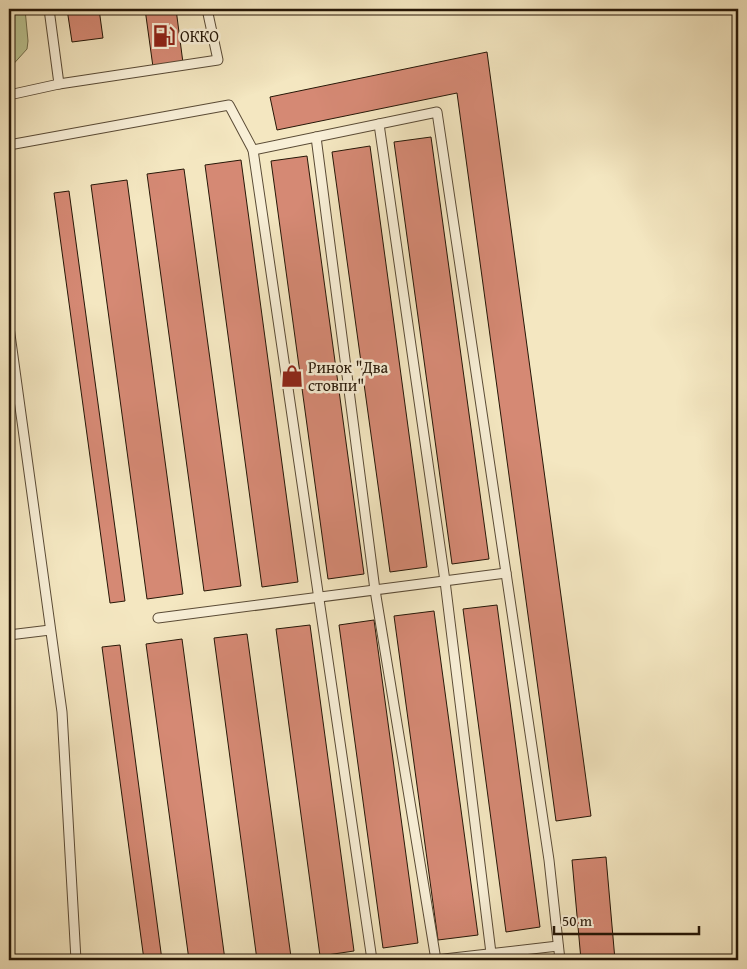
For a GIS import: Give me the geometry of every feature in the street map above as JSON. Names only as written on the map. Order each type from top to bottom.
[{"type":"lane","points":[[49,9],[59,84]]},
{"type":"lane","points":[[9,95],[59,84],[218,60],[207,9]]},
{"type":"lane","points":[[9,145],[229,105],[253,150],[372,960]]},
{"type":"lane","points":[[253,150],[437,112],[549,860],[560,960]]},
{"type":"lane","points":[[380,124],[446,581],[491,954]]},
{"type":"lane","points":[[316,137],[375,590],[436,960],[558,946]]},
{"type":"lane","points":[[9,327],[62,712],[76,960]]},
{"type":"lane","points":[[158,618],[506,574]]},
{"type":"lane","points":[[9,635],[50,630]]},
{"type":"green space","points":[[9,9],[25,9],[28,41],[27,49],[9,69]]},
{"type":"building","points":[[67,9],[99,9],[103,38],[72,42]]},
{"type":"building","name":"ОККО","points":[[145,9],[176,9],[183,63],[153,67]]},
{"type":"building","points":[[487,52],[591,816],[556,821],[457,93],[277,130],[270,97]]},
{"type":"building","points":[[431,137],[489,559],[452,564],[394,142]]},
{"type":"building","points":[[370,146],[427,567],[390,572],[332,152]]},
{"type":"building","points":[[307,156],[364,574],[328,579],[271,161]]},
{"type":"building","points":[[241,160],[298,582],[262,587],[205,165]]},
{"type":"building","points":[[184,169],[241,586],[204,591],[147,174]]},
{"type":"building","points":[[127,180],[183,594],[147,599],[91,185]]},
{"type":"building","points":[[69,191],[125,601],[110,603],[54,193]]},
{"type":"building","points":[[497,605],[540,927],[506,932],[463,609]]},
{"type":"building","points":[[434,611],[478,935],[438,940],[394,616]]},
{"type":"building","points":[[374,620],[418,943],[383,948],[339,625]]},
{"type":"building","points":[[310,625],[354,951],[320,956],[276,629]]},
{"type":"building","points":[[247,634],[291,957],[269,960],[257,960],[214,638]]},
{"type":"building","points":[[182,639],[225,960],[189,960],[146,644]]},
{"type":"building","points":[[120,645],[162,960],[144,960],[102,647]]},
{"type":"building","points":[[606,857],[615,960],[581,960],[572,860]]},
{"type":"place","name":"ОККО","points":[[164,36]]},
{"type":"place","name":"Ринок \"Два стовпи\"","points":[[292,376]]}]
